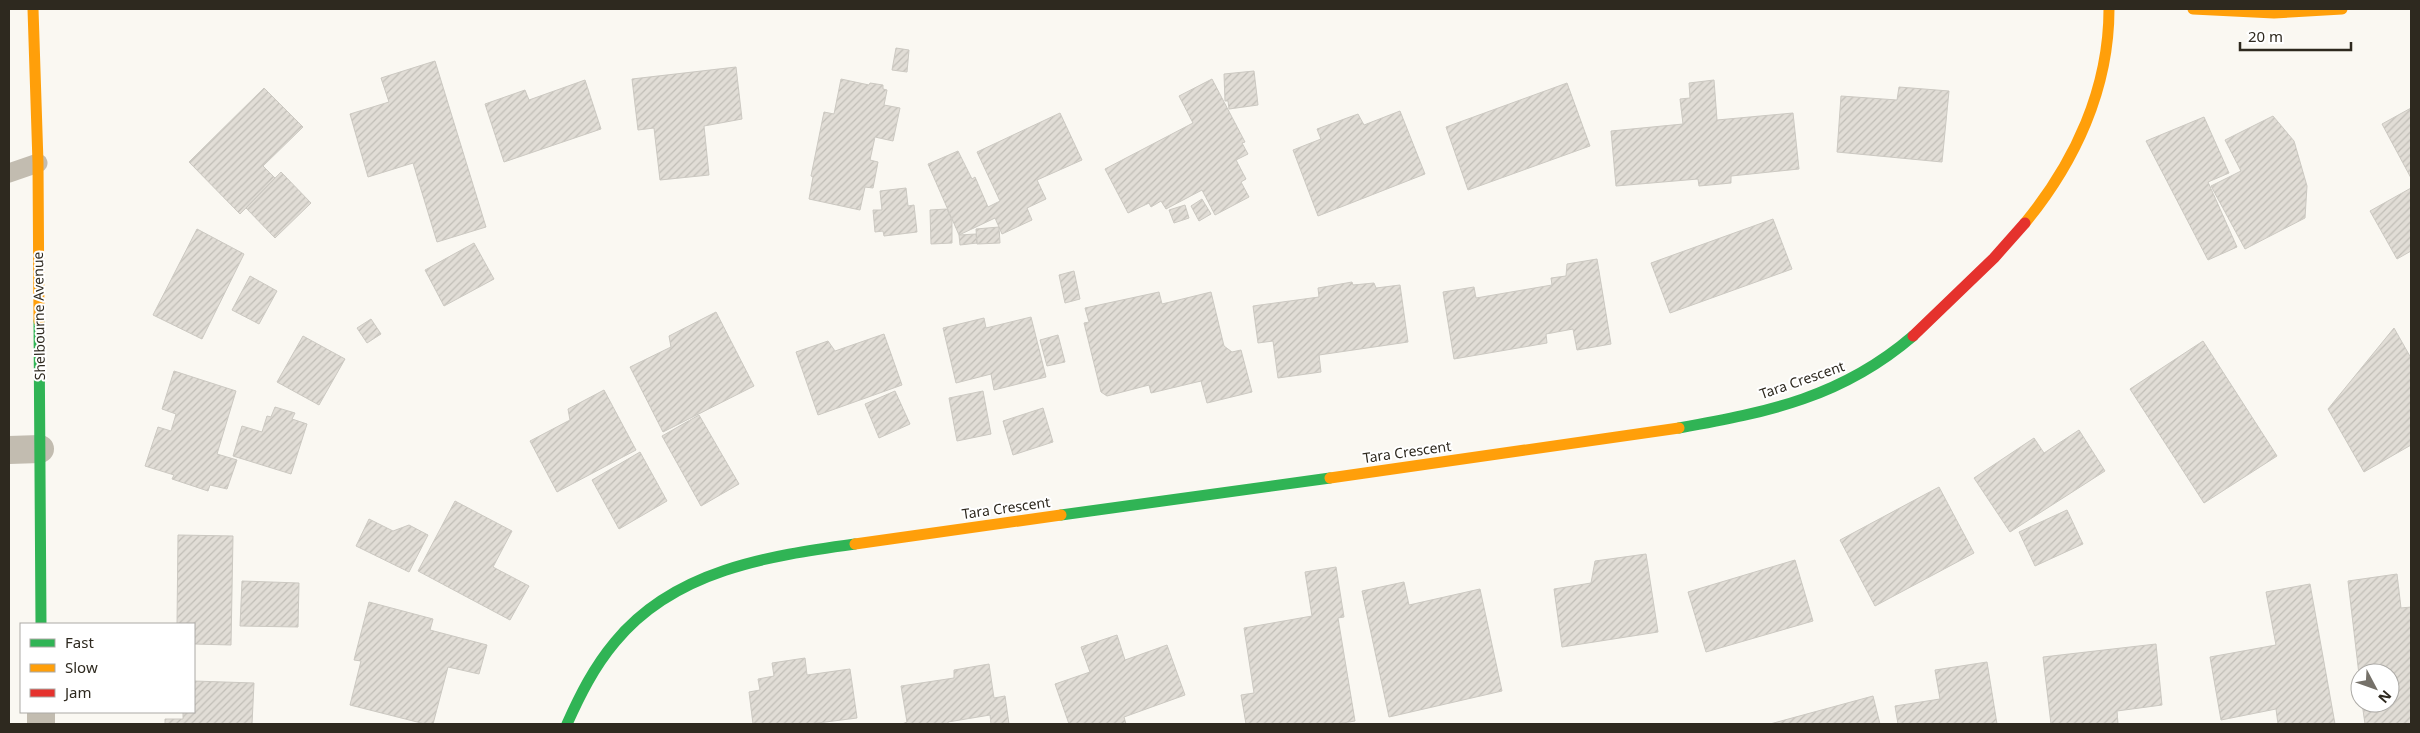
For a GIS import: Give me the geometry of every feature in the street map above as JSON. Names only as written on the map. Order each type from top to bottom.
[{"type":"street","name":"Shelbourne Avenue","points":[[32,9],[38,163],[40,623]]},
{"type":"street","name":"Tara Crescent","points":[[567,724],[583,687],[609,649],[645,610],[688,584],[743,564],[813,550],[1564,446],[1700,424],[1795,402],[1838,387],[1870,370],[1896,352],[1988,264],[2032,216],[2060,177],[2081,134],[2100,84],[2107,50],[2109,9]]},
{"type":"street","points":[[2193,9],[2274,13],[2342,9]]},
{"type":"street","points":[[9,450],[40,450]]},
{"type":"lane","points":[[9,173],[38,163]]},
{"type":"building","points":[[896,48],[909,50],[907,72],[892,70]]},
{"type":"building","points":[[435,61],[486,227],[437,242],[413,163],[368,177],[350,114],[389,102],[381,78]]},
{"type":"building","points":[[736,67],[742,119],[704,126],[709,175],[660,180],[654,128],[638,130],[632,79]]},
{"type":"building","points":[[1254,71],[1258,105],[1229,109],[1228,101],[1225,101],[1224,74]]},
{"type":"building","points":[[841,79],[869,85],[870,83],[883,85],[883,89],[887,90],[884,105],[900,108],[893,141],[875,137],[870,160],[878,162],[873,188],[865,187],[860,210],[809,199],[813,177],[811,176],[824,112],[834,114]]},
{"type":"building","points":[[1212,79],[1245,142],[1242,143],[1248,154],[1236,160],[1246,179],[1241,182],[1249,197],[1215,215],[1202,190],[1166,209],[1161,201],[1151,207],[1149,203],[1128,213],[1105,169],[1193,123],[1179,96]]},
{"type":"building","points":[[585,80],[601,129],[504,162],[485,104],[525,90],[529,100]]},
{"type":"building","points":[[1714,80],[1717,120],[1793,113],[1799,169],[1731,176],[1731,183],[1699,186],[1698,179],[1616,186],[1611,131],[1683,124],[1680,99],[1690,98],[1689,83]]},
{"type":"building","points":[[1567,83],[1590,146],[1468,190],[1446,127]]},
{"type":"building","points":[[1899,87],[1949,91],[1942,162],[1837,152],[1841,96],[1897,100]]},
{"type":"building","points":[[264,88],[303,127],[263,166],[275,178],[240,214],[189,162]]},
{"type":"building","points":[[2411,108],[2411,178],[2382,124]]},
{"type":"building","points":[[1400,111],[1425,174],[1318,216],[1293,150],[1321,139],[1317,129],[1358,114],[1364,125]]},
{"type":"building","points":[[1060,113],[1082,160],[1037,180],[1046,199],[1027,208],[1032,220],[1002,234],[995,218],[959,235],[928,164],[958,151],[972,179],[975,177],[988,207],[1000,201],[977,152]]},
{"type":"building","points":[[2273,116],[2294,141],[2307,186],[2305,218],[2245,249],[2211,186],[2241,171],[2225,140]]},
{"type":"building","points":[[2204,117],[2229,173],[2208,182],[2237,247],[2208,260],[2146,141]]},
{"type":"building","points":[[281,172],[311,203],[275,238],[246,208]]},
{"type":"building","points":[[906,188],[908,206],[914,205],[917,232],[884,236],[883,231],[875,232],[873,210],[882,210],[880,191]]},
{"type":"building","points":[[2411,188],[2411,251],[2397,259],[2370,211]]},
{"type":"building","points":[[1202,199],[1211,214],[1199,221],[1191,206]]},
{"type":"building","points":[[1185,205],[1189,218],[1174,223],[1169,210]]},
{"type":"building","points":[[947,209],[952,220],[952,243],[931,244],[930,210]]},
{"type":"building","points":[[1773,219],[1792,269],[1670,313],[1651,263]]},
{"type":"building","points":[[999,227],[1000,243],[977,244],[976,229]]},
{"type":"building","points":[[197,229],[244,254],[202,339],[153,315]]},
{"type":"building","points":[[976,234],[977,243],[960,245],[959,235]]},
{"type":"building","points":[[474,243],[494,279],[444,306],[425,270]]},
{"type":"building","points":[[1597,259],[1611,344],[1577,350],[1573,329],[1546,334],[1547,343],[1454,359],[1443,292],[1474,287],[1476,298],[1552,285],[1551,278],[1566,276],[1567,264]]},
{"type":"building","points":[[1074,271],[1080,299],[1065,303],[1059,275]]},
{"type":"building","points":[[250,276],[277,291],[259,324],[232,310]]},
{"type":"building","points":[[1352,282],[1353,285],[1374,283],[1376,288],[1400,285],[1408,342],[1319,355],[1321,372],[1278,378],[1273,341],[1258,343],[1253,306],[1319,297],[1318,288]]},
{"type":"building","points":[[1159,292],[1162,304],[1211,292],[1224,346],[1232,352],[1241,350],[1252,392],[1207,403],[1201,381],[1151,393],[1149,385],[1107,396],[1101,392],[1084,323],[1089,322],[1085,308]]},
{"type":"building","points":[[716,312],[754,386],[663,432],[630,367],[671,347],[669,336]]},
{"type":"building","points":[[1031,317],[1046,377],[994,390],[991,374],[956,383],[943,328],[984,318],[986,328]]},
{"type":"building","points":[[371,319],[381,334],[367,343],[357,328]]},
{"type":"building","points":[[2394,328],[2411,358],[2411,445],[2364,472],[2328,409]]},
{"type":"building","points":[[884,334],[902,385],[818,415],[796,352],[828,341],[835,351]]},
{"type":"building","points":[[1058,335],[1065,362],[1047,366],[1040,340]]},
{"type":"building","points":[[303,336],[345,359],[319,405],[277,382]]},
{"type":"building","points":[[2203,341],[2277,456],[2204,503],[2130,389]]},
{"type":"building","points":[[174,371],[236,391],[217,454],[237,460],[227,489],[210,485],[208,491],[172,479],[174,475],[145,466],[158,427],[171,431],[176,414],[162,409]]},
{"type":"building","points":[[604,390],[636,450],[557,492],[530,441],[570,420],[568,409]]},
{"type":"building","points":[[895,391],[910,424],[879,438],[865,404]]},
{"type":"building","points":[[983,391],[991,434],[957,441],[949,398]]},
{"type":"building","points":[[275,407],[295,413],[292,419],[307,424],[291,474],[233,456],[242,426],[262,432],[267,416],[271,417]]},
{"type":"building","points":[[1043,408],[1053,442],[1013,455],[1003,421]]},
{"type":"building","points":[[699,415],[739,484],[701,506],[662,436]]},
{"type":"building","points":[[2079,430],[2105,471],[2010,532],[1974,478],[2034,438],[2044,453]]},
{"type":"building","points":[[640,452],[667,501],[619,529],[592,480]]},
{"type":"building","points":[[1939,487],[1974,553],[1875,606],[1840,540]]},
{"type":"building","points":[[455,501],[512,531],[493,567],[529,586],[510,620],[418,571]]},
{"type":"building","points":[[2067,510],[2083,544],[2035,566],[2019,532]]},
{"type":"building","points":[[369,519],[393,531],[409,525],[428,535],[409,572],[356,546]]},
{"type":"building","points":[[178,535],[233,536],[231,645],[195,644],[195,623],[177,623]]},
{"type":"building","points":[[1646,554],[1658,632],[1562,647],[1554,589],[1591,583],[1595,561]]},
{"type":"building","points":[[1795,560],[1813,621],[1706,652],[1688,592]]},
{"type":"building","points":[[1336,567],[1344,617],[1338,618],[1355,721],[1337,724],[1246,724],[1241,695],[1254,693],[1244,628],[1312,616],[1305,572]]},
{"type":"building","points":[[2397,574],[2401,608],[2411,607],[2411,724],[2365,724],[2363,713],[2400,713],[2400,663],[2358,663],[2348,581]]},
{"type":"building","points":[[242,581],[299,583],[298,627],[240,626]]},
{"type":"building","points":[[1404,582],[1409,605],[1480,589],[1502,691],[1389,717],[1362,591]]},
{"type":"building","points":[[2310,584],[2335,724],[2278,724],[2276,709],[2221,720],[2210,657],[2276,645],[2266,592]]},
{"type":"building","points":[[369,602],[433,619],[430,630],[487,645],[479,674],[448,667],[433,724],[425,724],[350,705],[361,661],[354,660]]},
{"type":"building","points":[[1117,635],[1125,660],[1167,645],[1185,695],[1124,717],[1126,724],[1069,724],[1055,684],[1090,672],[1081,647]]},
{"type":"building","points":[[2156,644],[2162,705],[2117,711],[2118,724],[2051,724],[2043,657]]},
{"type":"building","points":[[805,658],[807,675],[850,669],[857,718],[810,724],[753,724],[749,692],[760,690],[758,679],[774,676],[772,663]]},
{"type":"building","points":[[1987,662],[1997,724],[1898,724],[1895,706],[1940,699],[1935,670]]},
{"type":"building","points":[[989,664],[994,698],[1005,696],[1009,724],[991,724],[990,715],[948,722],[948,724],[902,724],[907,722],[901,686],[954,678],[954,670]]},
{"type":"building","points":[[195,681],[254,683],[252,724],[165,724],[165,719],[183,719],[183,713],[195,713]]},
{"type":"building","points":[[1873,696],[1880,724],[1770,724]]},
{"type":"traffic: fast","points":[[39,321],[41,623]]},
{"type":"traffic: fast","points":[[1679,428],[1774,408],[1831,388],[1859,374],[1886,357],[1913,336]]},
{"type":"traffic: fast","points":[[1061,515],[1330,478]]},
{"type":"traffic: fast","points":[[567,724],[600,661],[615,642],[639,618],[665,598],[724,570],[789,554],[855,544]]},
{"type":"traffic: slow","points":[[33,9],[38,163],[39,321]]},
{"type":"traffic: slow","points":[[2025,223],[2059,175],[2074,150],[2086,123],[2096,96],[2103,68],[2109,9]]},
{"type":"traffic: slow","points":[[2193,9],[2274,13],[2342,9]]},
{"type":"traffic: slow","points":[[1330,478],[1679,428]]},
{"type":"traffic: slow","points":[[855,544],[1061,515]]},
{"type":"traffic: jam","points":[[1913,336],[1994,258],[2025,223]]}]
